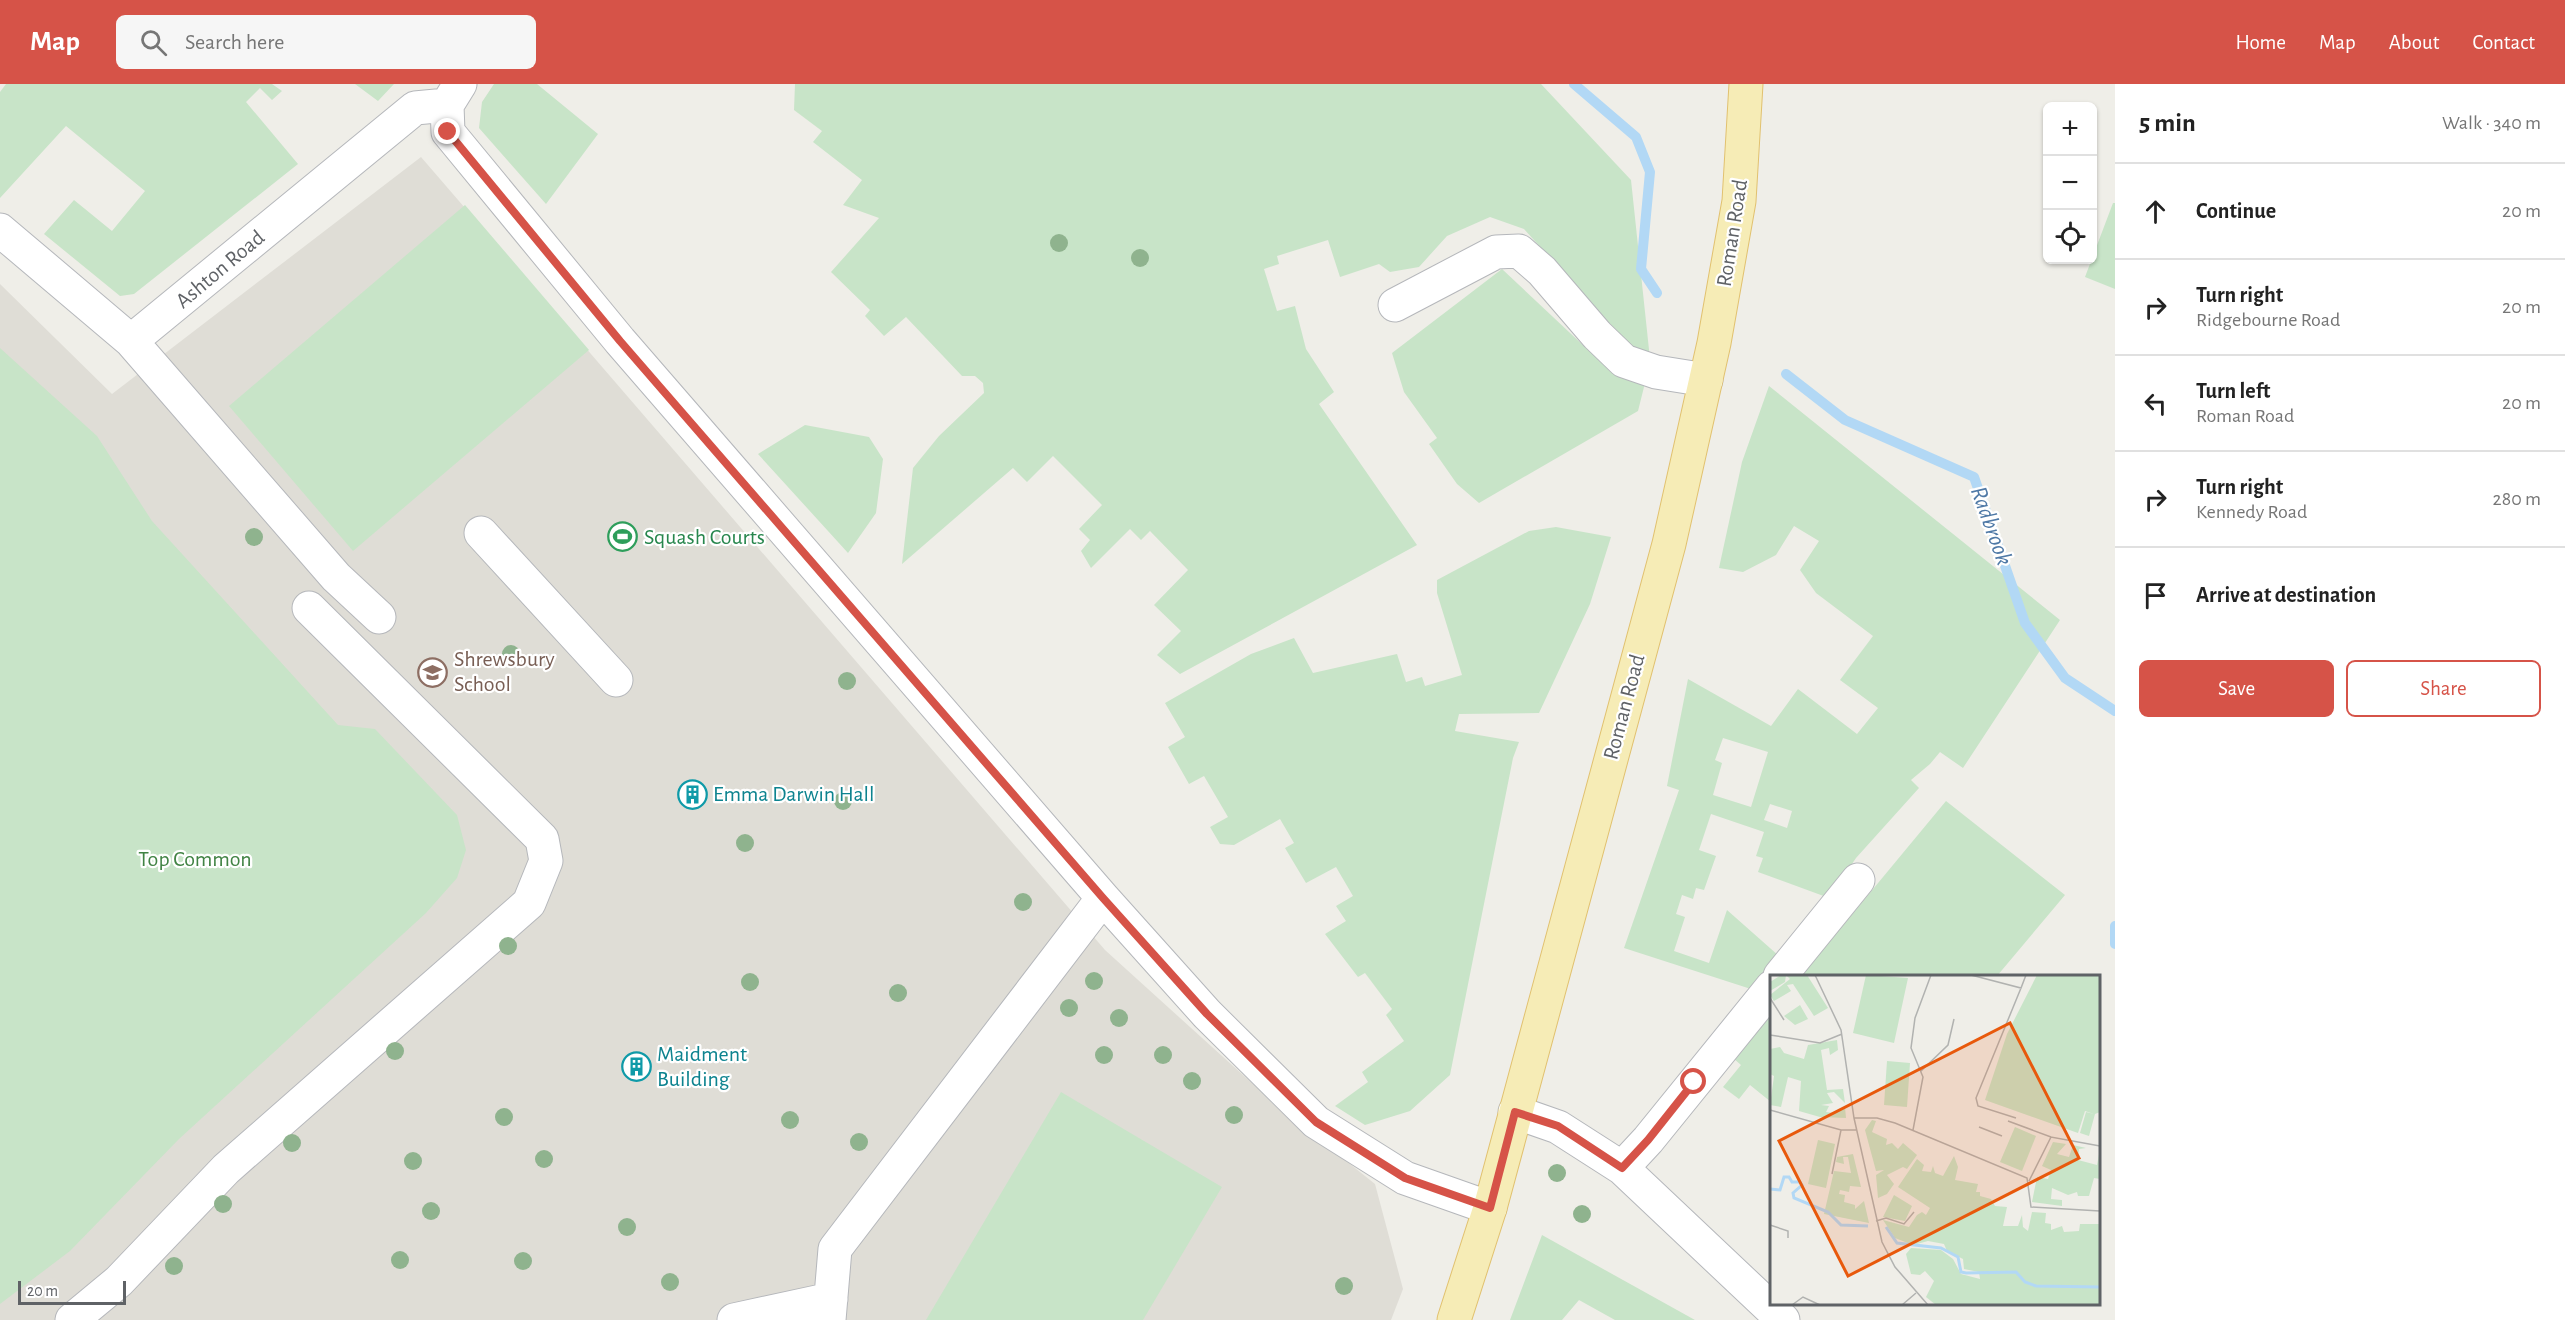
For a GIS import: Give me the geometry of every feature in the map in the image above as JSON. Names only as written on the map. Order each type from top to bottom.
[{"type":"main road","name":"Roman Road","points":[[1454,1320],[1490,1208],[1669,544],[1706,380],[1739,201],[1746,84]]},
{"type":"street","points":[[454,95],[448,132],[600,318],[1103,898],[1207,1014],[1316,1122],[1405,1178],[1490,1208]]},
{"type":"street","name":"Ashton Road","points":[[131,341],[416,108],[454,95]]},
{"type":"street","points":[[0,231],[131,341],[336,577],[379,617]]},
{"type":"street","points":[[1395,305],[1496,252],[1519,251],[1542,271],[1597,335],[1624,361],[1656,372],[1706,380]]},
{"type":"street","points":[[481,533],[616,680]]},
{"type":"street","points":[[72,1320],[120,1281],[226,1169],[530,903],[546,861],[542,839],[309,608]]},
{"type":"street","points":[[1781,975],[1858,880]]},
{"type":"street","points":[[734,1320],[830,1309],[835,1249],[1103,898]]},
{"type":"street","points":[[1622,1168],[1648,1140],[1770,989]]},
{"type":"street","points":[[1515,1112],[1558,1126],[1622,1168],[1783,1320]]},
{"type":"shaded area","name":"Shrewsbury School","points":[[421,157],[1105,950],[1276,1105],[1375,1184],[1403,1289],[1391,1320],[0,1320],[0,284],[112,394]]},
{"type":"green space","points":[[6,84],[272,84],[282,91],[272,100],[260,88],[246,102],[298,164],[134,294],[120,296],[44,234],[74,200],[112,231],[145,191],[66,126],[0,198],[0,92]]},
{"type":"green space","points":[[355,84],[394,84],[378,101]]},
{"type":"green space","points":[[494,84],[537,84],[598,134],[546,204],[479,128],[482,102]]},
{"type":"green space","points":[[795,84],[1541,84],[1631,180],[1650,359],[1626,342],[1524,229],[1490,217],[1447,236],[1419,267],[1390,272],[1379,264],[1340,277],[1328,240],[1277,256],[1279,264],[1264,269],[1277,311],[1295,306],[1306,349],[1334,392],[1319,404],[1417,545],[1180,674],[1157,655],[1181,631],[1154,605],[1188,570],[1150,531],[1141,540],[1130,529],[1091,568],[1081,551],[1090,540],[1079,529],[1102,505],[1053,456],[1027,482],[1013,468],[902,564],[913,468],[939,436],[984,393],[983,383],[975,376],[962,376],[906,317],[884,336],[865,316],[870,310],[831,272],[879,218],[843,205],[862,180],[813,142],[822,131],[794,110]]},
{"type":"green space","points":[[2113,203],[2115,203],[2115,289],[2085,277],[2090,264],[2097,264],[2097,245]]},
{"type":"green space","points":[[465,205],[589,350],[353,551],[229,406]]},
{"type":"green space","points":[[1502,269],[1602,363],[1645,383],[1638,411],[1479,503],[1457,484],[1429,444],[1437,438],[1404,392],[1392,353]]},
{"type":"green space","name":"Top Common","points":[[0,348],[97,436],[152,521],[338,725],[375,729],[457,815],[466,850],[457,878],[426,913],[179,1139],[70,1251],[0,1304]]},
{"type":"green space","points":[[1769,386],[2060,620],[1963,768],[1940,752],[1911,780],[1919,788],[1856,858],[1829,898],[1758,872],[1763,858],[1756,856],[1764,832],[1711,814],[1699,850],[1716,856],[1704,890],[1696,888],[1693,899],[1682,895],[1676,914],[1685,917],[1674,951],[1709,963],[1727,910],[1779,956],[1754,990],[1624,948],[1679,790],[1667,786],[1688,679],[1771,726],[1798,689],[1857,734],[1878,708],[1840,680],[1873,636],[1816,593],[1800,570],[1819,541],[1794,526],[1776,555],[1743,572],[1719,568],[1742,462]],"holes":[[[1723,738],[1768,752],[1751,807],[1713,795],[1722,763],[1715,760]],[[1770,804],[1792,811],[1787,828],[1764,820]]]},
{"type":"green space","points":[[805,425],[869,437],[883,459],[876,513],[848,553],[758,454]]},
{"type":"green space","points":[[1556,527],[1611,537],[1590,604],[1539,713],[1459,714],[1455,731],[1519,742],[1513,758],[1450,1075],[1410,1111],[1365,1125],[1335,1106],[1368,1082],[1362,1072],[1404,1041],[1386,1015],[1392,1009],[1365,973],[1358,977],[1325,934],[1346,921],[1336,906],[1353,896],[1336,867],[1306,883],[1285,848],[1294,843],[1280,819],[1234,845],[1220,844],[1210,827],[1228,817],[1204,776],[1189,784],[1168,747],[1185,737],[1165,703],[1251,654],[1294,638],[1313,673],[1397,654],[1406,682],[1422,677],[1425,686],[1462,675],[1437,593],[1437,580],[1529,531]]},
{"type":"green space","points":[[1946,801],[2065,895],[1998,975],[1802,975]]},
{"type":"green space","points":[[1770,1013],[1770,1101],[1750,1085],[1739,1099],[1723,1087],[1741,1065],[1733,1058]]},
{"type":"green space","points":[[1061,1092],[1222,1187],[1143,1320],[926,1320]]},
{"type":"green space","points":[[1542,1235],[1695,1320],[1615,1320],[1579,1300],[1562,1320],[1510,1320]]},
{"type":"waterway","name":"Radbrook","points":[[1574,84],[1636,137],[1650,172],[1641,269],[1657,293]]},
{"type":"waterway","name":"Radbrook","points":[[1786,374],[1845,420],[1974,477],[2025,623],[2065,678],[2115,711]]},
{"type":"waterway","name":"Radbrook","points":[[2115,926],[2115,944]]},
{"type":"place","name":"Squash Courts","points":[[623,537]]},
{"type":"place","name":"Shrewsbury School","points":[[433,672]]},
{"type":"place","name":"Emma Darwin Hall","points":[[692,794]]},
{"type":"place","name":"Maidment Building","points":[[636,1067]]},
{"type":"route","points":[[448,132],[620,341],[1103,898],[1207,1014],[1316,1122],[1405,1178],[1490,1208],[1515,1112],[1558,1126],[1622,1168],[1648,1140],[1694,1082]]}]
